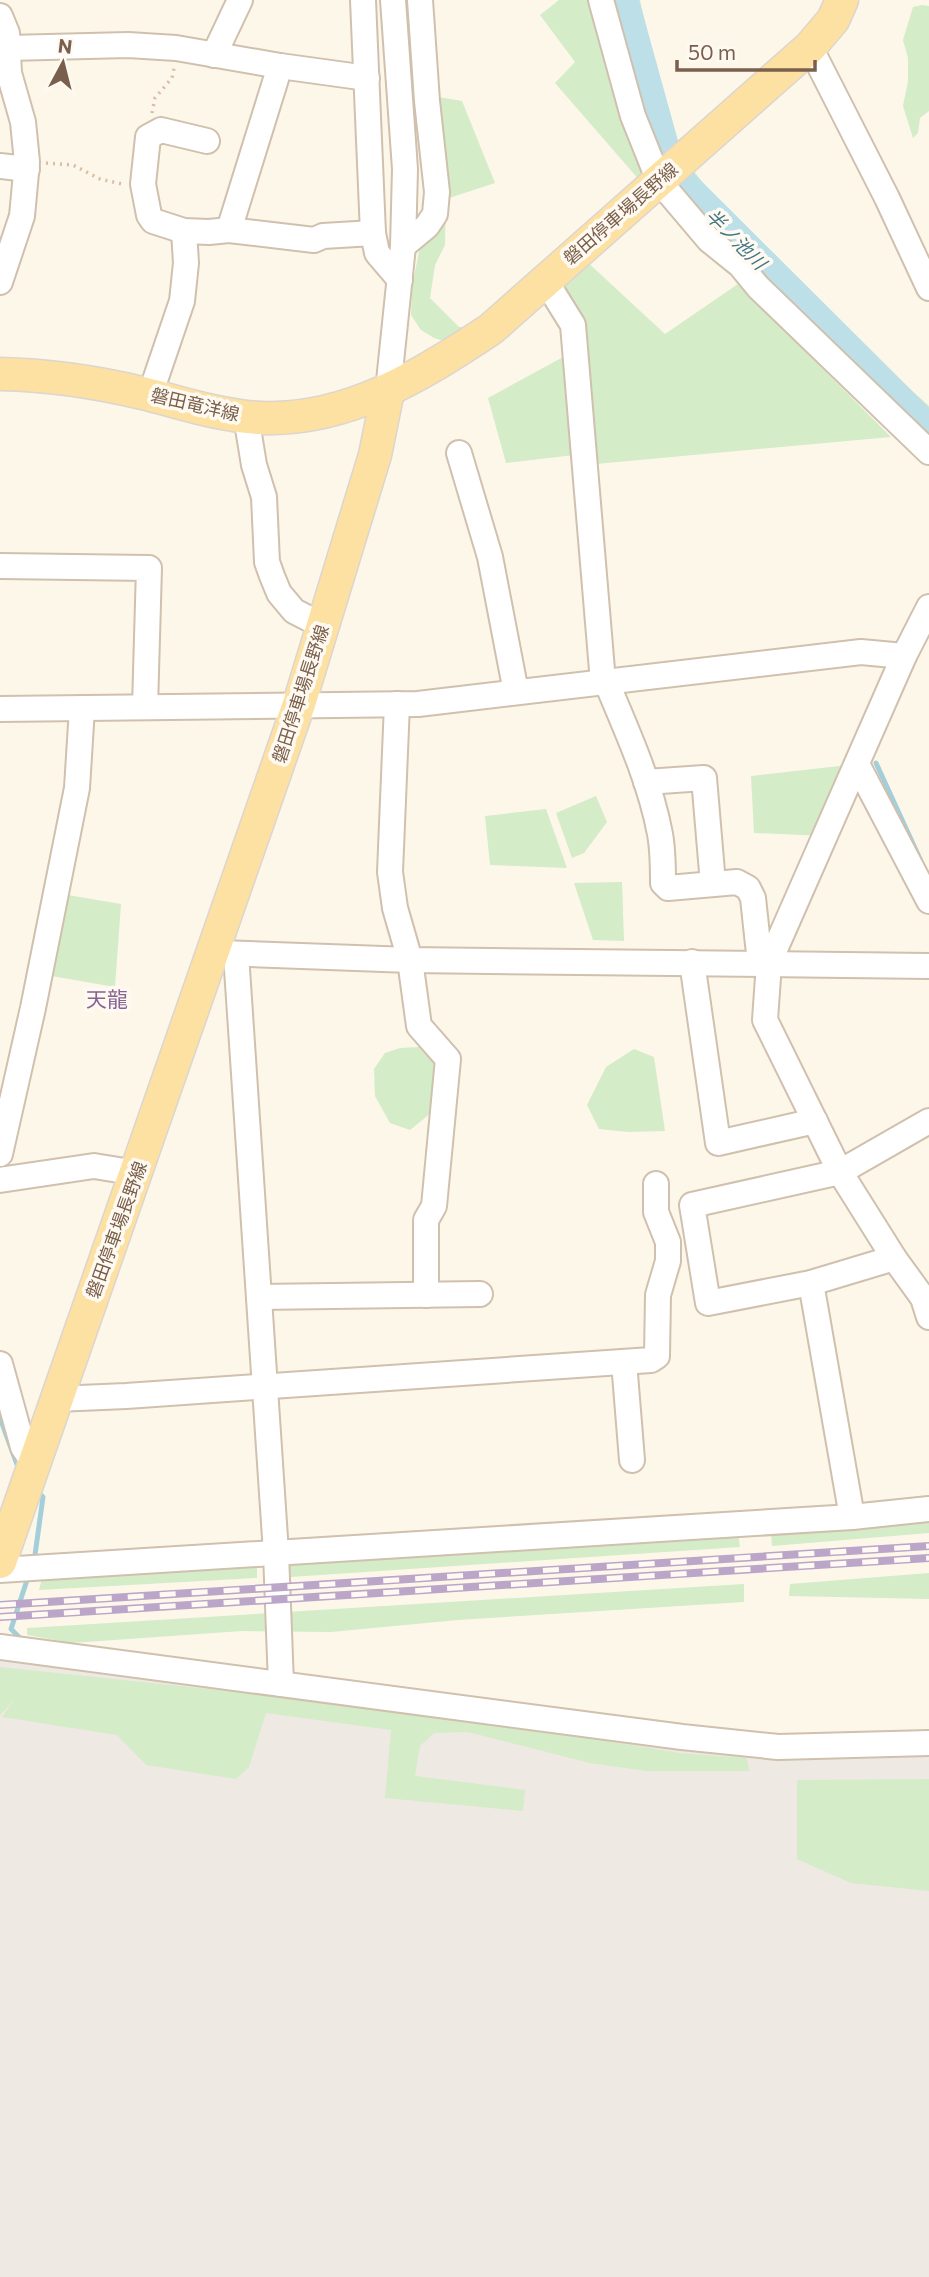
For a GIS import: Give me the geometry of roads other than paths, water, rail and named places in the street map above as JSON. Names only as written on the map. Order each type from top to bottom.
[{"type":"main road","name":"磐田停車場長野線","points":[[0,1562],[137,1173],[224,954],[375,455],[388,391],[440,363],[491,329],[810,47],[833,20],[842,0]]},
{"type":"main road","name":"磐田竜洋線","points":[[0,374],[80,381],[185,405],[259,418],[287,418],[348,406],[388,391]]},
{"type":"street","points":[[215,55],[240,0]]},
{"type":"street","points":[[363,0],[373,233],[377,253],[400,280]]},
{"type":"street","points":[[388,391],[403,246],[405,169],[393,0]]},
{"type":"street","points":[[403,246],[427,226],[435,214],[437,192],[427,100],[421,0]]},
{"type":"street","points":[[601,0],[633,116],[670,172],[709,240],[740,265],[758,287],[929,452]]},
{"type":"street","points":[[0,16],[7,33],[9,73],[23,122],[27,166],[23,216],[0,282]]},
{"type":"street","points":[[8,48],[128,45],[176,48],[367,78]]},
{"type":"street","points":[[810,47],[887,198],[929,288]]},
{"type":"street","points":[[229,230],[280,66]]},
{"type":"street","points":[[207,141],[161,130],[148,137],[144,157],[144,190],[149,215],[153,221],[184,231],[229,230],[314,240],[323,236],[373,233]]},
{"type":"street","points":[[0,166],[27,166]]},
{"type":"street","points":[[150,395],[182,301],[186,263],[184,231]]},
{"type":"street","points":[[545,280],[573,326],[604,681],[638,756],[646,782],[661,836],[663,883],[668,888],[737,882],[748,888],[753,898],[764,963],[765,1020],[840,1172],[894,1258],[923,1298],[929,1317]]},
{"type":"street","points":[[246,416],[254,465],[264,497],[267,562],[272,576],[279,593],[294,611],[323,625]]},
{"type":"street","points":[[460,453],[490,557],[516,692]]},
{"type":"street","points":[[0,566],[149,568],[145,707]]},
{"type":"street","points":[[764,963],[929,607]]},
{"type":"street","points":[[0,709],[418,704],[861,652],[904,656]]},
{"type":"street","points":[[397,704],[390,872],[395,908],[410,960],[419,1026],[448,1059],[434,1206],[426,1220],[426,1295]]},
{"type":"street","points":[[0,1154],[33,1008],[77,788],[82,708]]},
{"type":"street","points":[[857,764],[929,901]]},
{"type":"street","points":[[646,782],[704,778],[713,884]]},
{"type":"street","points":[[282,1684],[259,1297],[224,954],[410,960],[929,966]]},
{"type":"street","points":[[692,962],[718,1143],[815,1121]]},
{"type":"street","points":[[894,1258],[811,1283],[708,1303],[692,1205],[840,1172],[929,1121]]},
{"type":"street","points":[[0,1180],[94,1166],[137,1173]]},
{"type":"street","points":[[56,1399],[650,1360],[657,1356],[658,1295],[668,1261],[668,1242],[656,1212],[656,1184]]},
{"type":"street","points":[[811,1283],[852,1517]]},
{"type":"street","points":[[259,1297],[480,1294]]},
{"type":"street","points":[[624,1362],[632,1460]]},
{"type":"street","points":[[0,1364],[23,1447],[35,1465]]},
{"type":"street","points":[[0,1570],[852,1517],[929,1509]]},
{"type":"street","points":[[0,1647],[778,1747],[929,1743]]},
{"type":"waterway","name":"半ノ池川","points":[[622,0],[664,152],[682,185],[929,431]]},
{"type":"waterway","points":[[876,763],[920,859]]},
{"type":"waterway","points":[[0,1418],[19,1470]]},
{"type":"waterway","points":[[34,1562],[43,1497],[37,1491]]},
{"type":"waterway","points":[[22,1640],[11,1629],[29,1574]]},
{"type":"railway","points":[[0,1605],[929,1546]]},
{"type":"railway","points":[[0,1617],[929,1558]]},
{"type":"district","name":"天龍","points":[[107,1000]]}]
